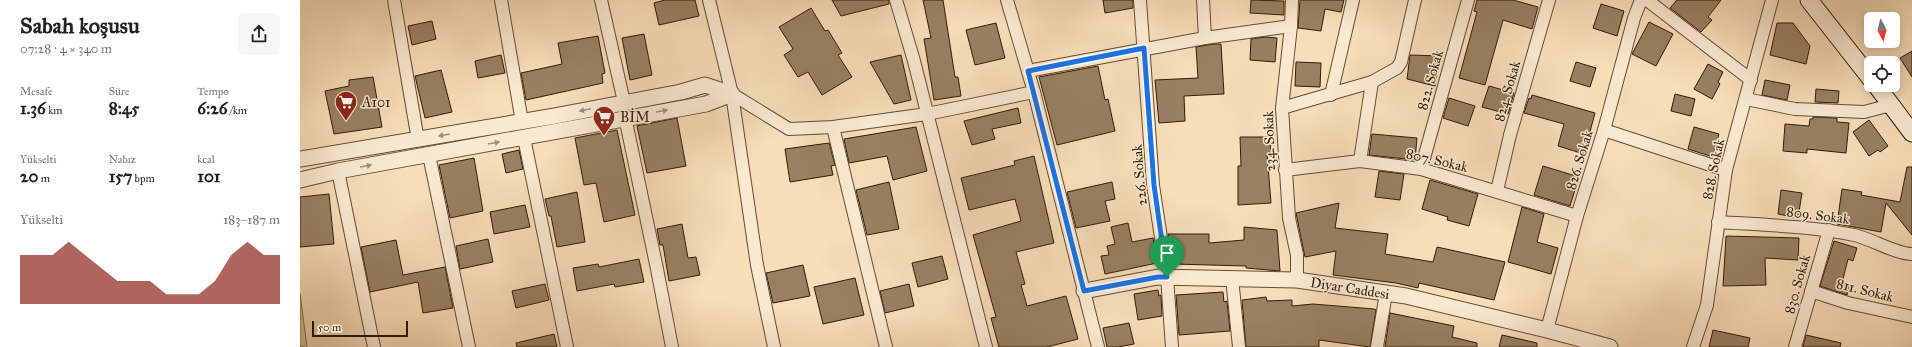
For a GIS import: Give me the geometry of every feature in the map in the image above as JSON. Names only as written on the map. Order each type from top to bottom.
[{"type":"main road","points":[[1809,0],[1864,70]]},
{"type":"main road","points":[[1881,92],[1912,133]]},
{"type":"street","points":[[394,0],[418,140]]},
{"type":"street","points":[[501,0],[522,122]]},
{"type":"street","points":[[601,0],[624,102]]},
{"type":"street","points":[[709,0],[732,94],[757,265],[774,347]]},
{"type":"street","points":[[896,0],[927,114],[986,347]]},
{"type":"street","points":[[1007,0],[1034,92],[1098,347]]},
{"type":"street","name":"226. Sokak","points":[[1140,0],[1154,185],[1167,277],[1172,347]]},
{"type":"street","points":[[1203,0],[1205,38]]},
{"type":"street","name":"234. Sokak","points":[[1292,0],[1291,26],[1282,108],[1289,218],[1297,255],[1298,280]]},
{"type":"street","points":[[1331,95],[1353,0]]},
{"type":"street","points":[[1282,108],[1372,82],[1397,68],[1401,62],[1415,0]]},
{"type":"street","name":"822. Sokak","points":[[1421,169],[1468,0]]},
{"type":"street","name":"824. Sokak","points":[[1497,191],[1510,135],[1549,0]]},
{"type":"street","name":"826. Sokak","points":[[1547,330],[1577,216],[1604,130],[1634,18],[1641,0]]},
{"type":"street","points":[[1647,0],[1751,80]]},
{"type":"street","name":"828. Sokak","points":[[1693,347],[1707,305],[1726,170],[1772,0]]},
{"type":"street","points":[[1028,71],[1144,48],[1291,26]]},
{"type":"street","points":[[1360,161],[1372,82]]},
{"type":"street","points":[[300,159],[522,122],[680,92],[705,85],[732,94],[789,129],[833,127],[927,114],[1034,92]]},
{"type":"street","points":[[300,178],[524,138],[625,117],[706,104],[732,94]]},
{"type":"street","points":[[1746,100],[1795,109],[1864,112],[1891,105]]},
{"type":"street","points":[[625,117],[672,347]]},
{"type":"street","points":[[833,127],[886,347]]},
{"type":"street","points":[[1604,130],[1726,170]]},
{"type":"street","points":[[524,138],[567,347]]},
{"type":"street","points":[[429,155],[469,347]]},
{"type":"street","name":"807. Sokak","points":[[1285,170],[1360,161],[1421,169],[1577,216]]},
{"type":"street","points":[[338,171],[374,347]]},
{"type":"street","name":"809. Sokak","points":[[1718,222],[1803,226],[1828,230],[1862,236],[1912,254]]},
{"type":"street","name":"830. Sokak","points":[[1795,347],[1828,230]]},
{"type":"street","name":"Diyar Caddesi","points":[[1084,291],[1158,277],[1298,280],[1406,296],[1547,330],[1610,347]]},
{"type":"street","points":[[1232,278],[1239,347]]},
{"type":"street","name":"811. Sokak","points":[[1811,291],[1848,303],[1912,317]]},
{"type":"street","points":[[1377,347],[1386,293]]},
{"type":"shaded area","points":[[300,294],[307,347],[300,347]]},
{"type":"building","points":[[665,0],[695,0],[699,16],[659,25],[654,3]]},
{"type":"building","points":[[832,0],[889,0],[889,4],[841,16]]},
{"type":"building","points":[[923,0],[943,0],[955,77],[958,77],[961,96],[934,100],[924,39],[931,38]]},
{"type":"building","points":[[1103,0],[1133,0],[1133,8],[1105,13]]},
{"type":"building","points":[[1251,0],[1284,1],[1284,15],[1250,13]]},
{"type":"building","points":[[1300,0],[1344,0],[1341,12],[1325,9],[1321,31],[1298,28]]},
{"type":"building","points":[[1477,0],[1513,0],[1538,7],[1532,29],[1503,20],[1485,85],[1459,78],[1477,12],[1474,11]]},
{"type":"building","points":[[1677,0],[1721,0],[1708,17],[1712,20],[1701,32],[1670,8]]},
{"type":"building","points":[[1601,4],[1624,11],[1617,36],[1593,28]]},
{"type":"building","points":[[811,8],[825,31],[828,30],[842,53],[838,55],[852,77],[822,95],[808,72],[798,77],[784,55],[793,49],[779,27]]},
{"type":"building","points":[[432,21],[436,39],[412,45],[408,26]]},
{"type":"building","points":[[1649,22],[1673,34],[1656,66],[1632,54]]},
{"type":"building","points":[[996,23],[1005,58],[975,65],[966,30]]},
{"type":"building","points":[[1777,23],[1793,23],[1810,46],[1806,64],[1770,55]]},
{"type":"building","points":[[644,34],[652,75],[630,80],[622,38]]},
{"type":"building","points":[[598,36],[605,73],[602,74],[603,83],[526,100],[521,73],[562,64],[558,43]]},
{"type":"building","points":[[1265,37],[1277,38],[1275,62],[1250,60],[1251,39]]},
{"type":"building","points":[[1221,44],[1224,94],[1184,96],[1185,121],[1159,123],[1155,80],[1198,78],[1196,47]]},
{"type":"building","points":[[1912,51],[1912,77],[1900,58]]},
{"type":"building","points":[[501,55],[505,73],[478,78],[475,61]]},
{"type":"building","points":[[901,55],[911,100],[894,104],[870,62]]},
{"type":"building","points":[[1410,55],[1440,56],[1435,86],[1407,79]]},
{"type":"building","points":[[1296,62],[1321,63],[1320,87],[1295,86]]},
{"type":"building","points":[[1576,62],[1596,68],[1590,87],[1570,81]]},
{"type":"building","points":[[1708,64],[1723,72],[1718,82],[1720,84],[1712,99],[1694,89]]},
{"type":"building","points":[[1098,66],[1105,100],[1108,99],[1115,131],[1057,145],[1039,77]]},
{"type":"building","points":[[441,70],[452,112],[425,118],[415,76]]},
{"type":"building","points":[[373,77],[382,127],[334,134],[325,91],[349,86],[349,80]]},
{"type":"building","points":[[1765,80],[1790,85],[1787,100],[1762,95]]},
{"type":"building","points":[[1489,86],[1514,93],[1508,114],[1482,107]]},
{"type":"building","points":[[1816,89],[1839,91],[1838,103],[1815,102]]},
{"type":"building","points":[[1675,94],[1695,99],[1691,116],[1671,111]]},
{"type":"building","points":[[1532,95],[1595,113],[1584,154],[1558,146],[1564,124],[1524,113],[1529,98],[1531,99]]},
{"type":"building","points":[[1449,98],[1475,106],[1468,126],[1443,118]]},
{"type":"building","points":[[1018,108],[1021,123],[992,129],[995,139],[972,145],[964,121]]},
{"type":"building","points":[[1813,117],[1837,118],[1837,122],[1849,123],[1846,153],[1807,149],[1807,153],[1783,151],[1785,124],[1809,126],[1810,119],[1813,119]]},
{"type":"building","points":[[677,118],[686,166],[647,173],[637,126]]},
{"type":"building","points":[[1869,120],[1888,146],[1880,152],[1878,150],[1869,156],[1853,132]]},
{"type":"building","points":[[916,127],[927,171],[893,180],[887,156],[849,163],[844,139]]},
{"type":"building","points":[[1694,127],[1719,134],[1713,157],[1688,149]]},
{"type":"building","points":[[617,130],[635,215],[604,222],[596,183],[584,185],[575,138]]},
{"type":"building","points":[[1372,134],[1417,138],[1415,160],[1369,155]]},
{"type":"building","points":[[1240,137],[1270,137],[1271,153],[1267,153],[1271,203],[1238,205],[1238,166],[1241,166]]},
{"type":"building","points":[[829,143],[835,165],[831,166],[833,175],[790,182],[785,149]]},
{"type":"building","points":[[519,150],[523,169],[506,173],[502,154]]},
{"type":"building","points":[[1034,156],[1054,243],[1016,252],[1025,284],[1021,285],[1027,306],[1066,296],[1078,339],[1047,347],[999,347],[991,318],[996,317],[973,235],[1021,221],[1015,199],[969,210],[961,178],[1015,165],[1014,161]]},
{"type":"building","points":[[474,158],[483,211],[450,218],[439,165]]},
{"type":"building","points":[[1543,166],[1579,177],[1570,206],[1534,195]]},
{"type":"building","points":[[1907,167],[1912,167],[1912,235],[1886,203],[1881,232],[1837,224],[1842,189],[1862,192],[1861,195],[1900,202]]},
{"type":"building","points":[[1379,171],[1404,174],[1400,200],[1375,197]]},
{"type":"building","points":[[1430,180],[1478,194],[1469,226],[1447,220],[1448,217],[1422,209]]},
{"type":"building","points":[[889,182],[899,229],[867,235],[856,190]]},
{"type":"building","points":[[1112,182],[1115,199],[1105,201],[1110,221],[1076,228],[1067,192]]},
{"type":"building","points":[[1781,190],[1802,193],[1798,218],[1778,214]]},
{"type":"building","points":[[577,192],[585,242],[557,247],[551,216],[549,216],[545,199]]},
{"type":"building","points":[[329,194],[334,244],[300,247],[300,197]]},
{"type":"building","points":[[1339,203],[1335,228],[1388,234],[1385,254],[1433,262],[1437,247],[1505,262],[1494,300],[1419,283],[1418,288],[1396,283],[1333,275],[1336,251],[1305,257],[1296,213]]},
{"type":"building","points":[[525,205],[530,227],[494,234],[490,212]]},
{"type":"building","points":[[1522,207],[1544,214],[1537,242],[1558,248],[1551,274],[1508,262]]},
{"type":"building","points":[[1128,223],[1132,242],[1153,238],[1157,263],[1105,274],[1101,256],[1109,255],[1107,246],[1115,244],[1111,227]]},
{"type":"building","points":[[682,224],[688,258],[696,257],[700,275],[669,281],[663,245],[660,245],[657,229]]},
{"type":"building","points":[[1244,227],[1277,230],[1280,271],[1246,268],[1246,266],[1173,264],[1168,234],[1209,234],[1209,243],[1244,240]]},
{"type":"building","points":[[1726,236],[1799,238],[1798,260],[1765,258],[1766,285],[1723,286]]},
{"type":"building","points":[[488,239],[493,262],[460,269],[456,246]]},
{"type":"building","points":[[396,240],[403,275],[445,267],[453,308],[423,313],[418,282],[370,292],[361,247]]},
{"type":"building","points":[[1834,241],[1857,248],[1853,261],[1848,259],[1842,283],[1849,285],[1847,295],[1820,286]]},
{"type":"building","points":[[942,256],[948,279],[918,287],[912,263]]},
{"type":"building","points":[[639,259],[644,282],[615,287],[614,284],[577,291],[573,268],[598,264],[599,267]]},
{"type":"building","points":[[803,265],[810,296],[773,303],[766,273]]},
{"type":"building","points":[[855,278],[864,315],[823,324],[814,287]]},
{"type":"building","points":[[545,284],[549,300],[516,308],[512,291]]},
{"type":"building","points":[[909,284],[914,306],[885,313],[880,291]]},
{"type":"building","points":[[1158,290],[1159,296],[1161,295],[1162,316],[1138,320],[1134,294]]},
{"type":"building","points":[[1223,292],[1224,302],[1227,301],[1230,331],[1179,335],[1176,295]]},
{"type":"building","points":[[1266,297],[1267,301],[1292,300],[1292,306],[1313,304],[1374,309],[1376,310],[1370,347],[1319,340],[1319,347],[1246,347],[1242,300]]},
{"type":"building","points":[[1390,313],[1454,326],[1452,337],[1477,343],[1477,347],[1385,347]]},
{"type":"building","points":[[1129,323],[1134,344],[1118,347],[1107,347],[1103,328]]},
{"type":"building","points":[[1713,330],[1750,338],[1748,347],[1709,347]]},
{"type":"building","points":[[554,334],[557,347],[517,347],[516,343]]},
{"type":"building","points":[[1502,335],[1537,343],[1537,347],[1499,347]]},
{"type":"building","points":[[1806,335],[1841,343],[1840,347],[1803,347]]},
{"type":"place","name":"A101","points":[[346,122]]},
{"type":"place","name":"BİM","points":[[604,136]]},
{"type":"route","points":[[1144,48],[1154,185],[1167,277],[1158,277],[1084,291],[1028,71],[1144,48]]}]
